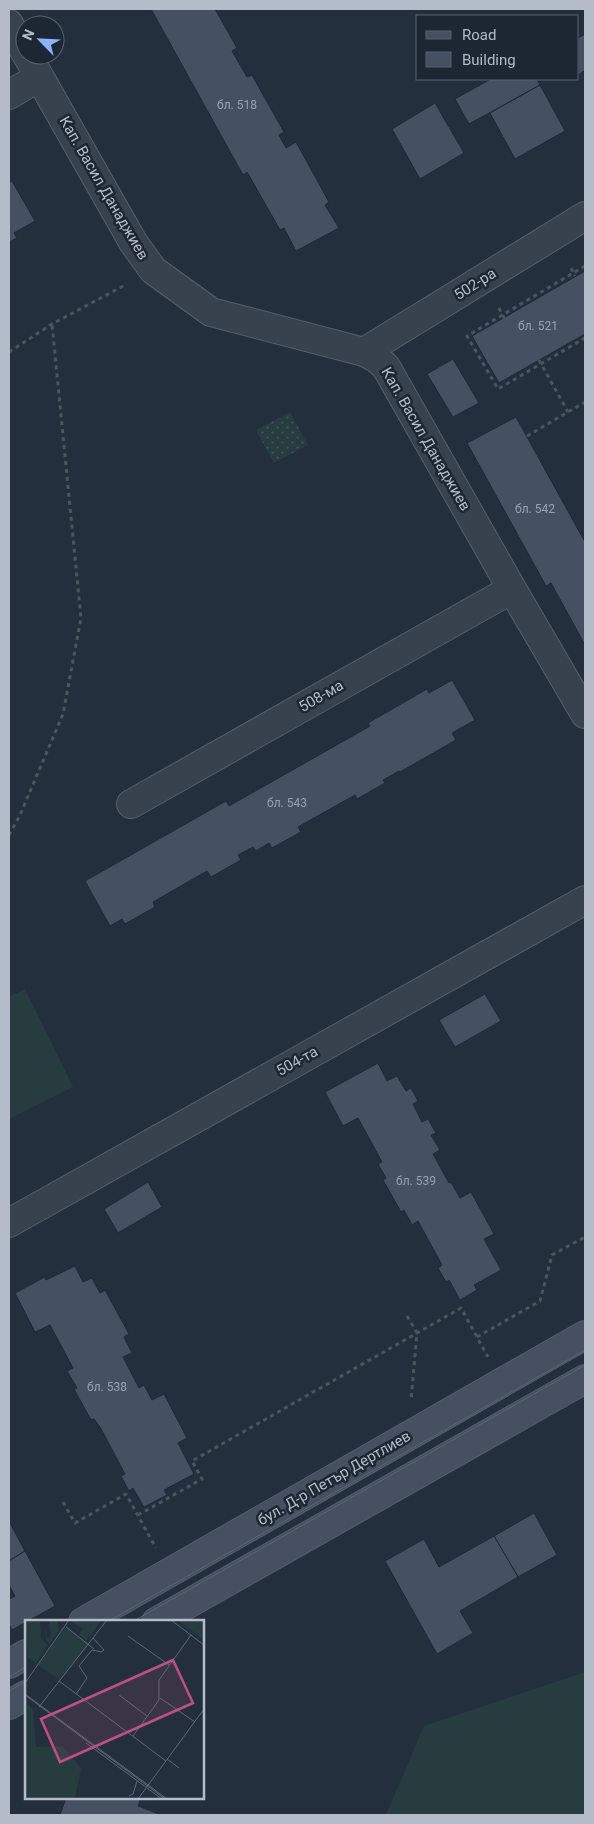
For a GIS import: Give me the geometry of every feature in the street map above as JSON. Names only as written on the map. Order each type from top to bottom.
[{"type":"main road","name":"бул. Д-р Петър Дертлиев","points":[[86,1620],[585,1335]]},
{"type":"main road","points":[[160,1620],[585,1379]]},
{"type":"main road","points":[[9,1664],[25,1655]]},
{"type":"main road","points":[[9,1704],[25,1696]]},
{"type":"street","points":[[9,95],[28,65]]},
{"type":"street","name":"Кап. Васил Данаджиев","points":[[32,65],[133,242],[153,270],[211,312],[364,352],[376,358],[386,367],[585,714]]},
{"type":"street","name":"502-ра","points":[[364,352],[585,216]]},
{"type":"street","name":"508-ма","points":[[131,804],[512,589]]},
{"type":"street","name":"504-та","points":[[9,1223],[585,900]]},
{"type":"path","points":[[585,266],[574,275],[467,336],[498,389],[540,362],[585,338]]},
{"type":"path","points":[[571,268],[574,275]]},
{"type":"path","points":[[9,352],[52,324],[153,270]]},
{"type":"path","points":[[499,308],[503,316]]},
{"type":"path","points":[[9,835],[20,815],[63,714],[81,618],[52,324]]},
{"type":"path","points":[[540,362],[568,412]]},
{"type":"path","points":[[527,436],[585,402]]},
{"type":"path","points":[[477,1337],[540,1301],[552,1255],[585,1237]]},
{"type":"path","points":[[138,1515],[202,1479],[192,1461],[461,1308],[491,1362]]},
{"type":"path","points":[[408,1316],[417,1333],[410,1408]]},
{"type":"path","points":[[63,1502],[75,1523],[126,1494],[159,1552]]},
{"type":"green space","points":[[290,412],[308,445],[274,463],[256,430]]},
{"type":"green space","points":[[25,989],[73,1087],[9,1119],[9,997]]},
{"type":"green space","points":[[585,1672],[585,1815],[386,1815],[424,1726]]},
{"type":"building","points":[[151,9],[215,9],[237,48],[232,51],[247,77],[252,75],[284,132],[279,135],[286,148],[296,142],[329,202],[325,205],[339,228],[296,251],[284,228],[280,230],[247,172],[243,175]]},
{"type":"building","points":[[585,34],[585,73],[584,71],[579,74],[579,37]]},
{"type":"building","points":[[489,80],[538,80],[540,85],[469,124],[455,99]]},
{"type":"building","points":[[540,85],[565,131],[515,159],[490,113]]},
{"type":"building","points":[[435,103],[464,153],[420,179],[392,129]]},
{"type":"building","points":[[12,181],[35,221],[14,233],[17,238],[9,242],[9,183]]},
{"type":"building","points":[[585,271],[585,334],[499,383],[472,336]]},
{"type":"building","points":[[453,359],[479,403],[453,417],[427,374]]},
{"type":"building","points":[[516,417],[585,542],[585,645],[551,583],[546,586],[467,443]]},
{"type":"building","points":[[452,680],[475,720],[452,733],[456,740],[383,780],[385,783],[357,799],[355,795],[298,827],[301,832],[272,848],[269,843],[256,851],[253,847],[238,855],[241,860],[211,877],[207,871],[153,902],[155,907],[125,924],[122,919],[110,926],[85,881],[226,801],[229,806],[370,726],[368,723],[427,689],[429,693]]},
{"type":"building","points":[[485,994],[501,1021],[455,1047],[439,1020]]},
{"type":"building","points":[[378,1063],[387,1081],[397,1076],[406,1091],[411,1088],[418,1101],[413,1104],[422,1122],[428,1119],[436,1133],[431,1135],[440,1150],[433,1154],[449,1183],[451,1182],[460,1198],[471,1192],[494,1234],[484,1239],[501,1270],[474,1285],[477,1290],[460,1300],[449,1280],[446,1282],[438,1268],[442,1265],[418,1221],[412,1225],[404,1210],[401,1212],[383,1180],[386,1178],[378,1164],[382,1162],[358,1118],[343,1126],[325,1092]]},
{"type":"building","points":[[148,1182],[162,1207],[118,1233],[104,1209]]},
{"type":"building","points":[[75,1266],[83,1282],[92,1278],[100,1293],[105,1290],[129,1334],[124,1337],[132,1353],[123,1357],[139,1388],[144,1385],[152,1400],[164,1394],[187,1438],[178,1443],[194,1474],[164,1490],[167,1495],[144,1507],[133,1488],[129,1491],[121,1476],[125,1474],[100,1427],[94,1419],[91,1420],[74,1389],[77,1388],[67,1371],[73,1368],[50,1325],[35,1332],[15,1293],[45,1277],[46,1280]]},
{"type":"building","points":[[534,1513],[557,1555],[518,1577],[494,1536]]},
{"type":"building","points":[[9,1521],[25,1551],[9,1561]]},
{"type":"building","points":[[494,1536],[518,1577],[460,1611],[473,1633],[437,1654],[385,1561],[424,1539],[439,1567]]},
{"type":"building","points":[[25,1551],[55,1606],[30,1620],[25,1620],[25,1623],[12,1630],[9,1624],[9,1599],[15,1596],[9,1585],[9,1561]]},
{"type":"building","points":[[66,1799],[141,1799],[138,1806],[162,1815],[60,1815]]},
{"type":"tram line","points":[[111,1620],[585,1350]]},
{"type":"tram line","points":[[136,1620],[585,1365]]},
{"type":"tram line","points":[[9,1677],[25,1668]]},
{"type":"tram line","points":[[9,1691],[25,1682]]}]
